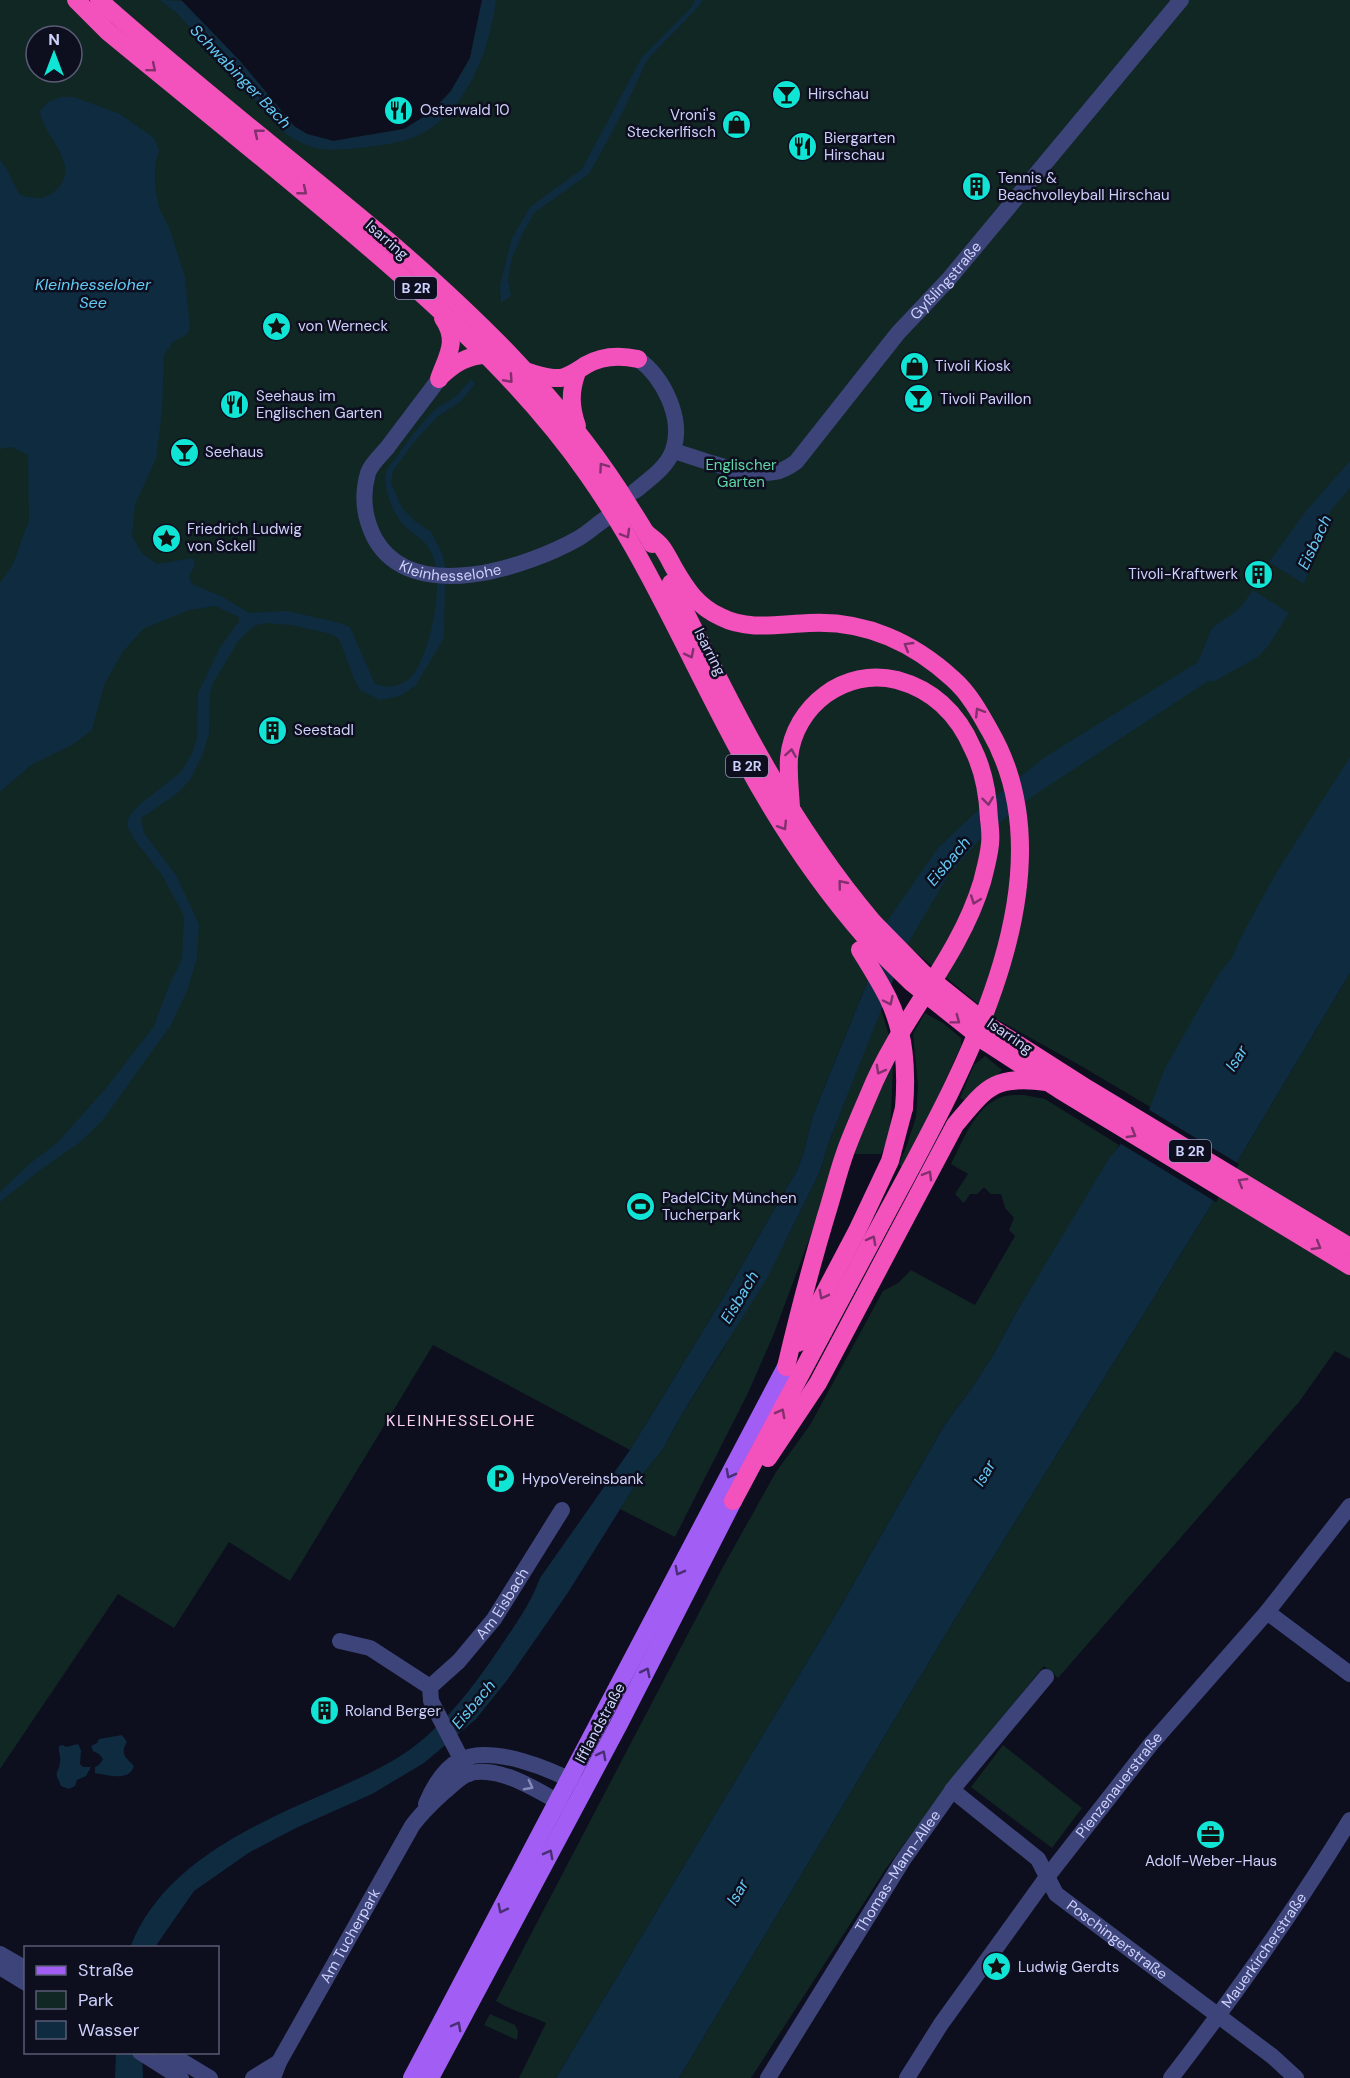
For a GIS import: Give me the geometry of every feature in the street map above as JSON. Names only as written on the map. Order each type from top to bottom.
[{"type":"highway","points":[[67,0],[107,31]]},
{"type":"highway","name":"Isarring","points":[[76,0],[107,31],[313,199],[431,302],[528,372],[579,433],[646,533],[754,748],[834,875],[866,936]]},
{"type":"highway","name":"Isarring","points":[[103,2],[153,47],[325,187],[434,281],[491,347],[587,474],[621,525],[664,602],[741,755],[802,856],[849,918],[912,983],[1058,1083],[1288,1219],[1350,1247]]},
{"type":"highway","points":[[431,302],[452,335],[450,350],[439,379]]},
{"type":"highway","points":[[439,379],[455,363],[491,347]]},
{"type":"highway","points":[[528,372],[549,378],[562,377],[577,372],[598,359],[624,356],[638,359]]},
{"type":"highway","points":[[577,372],[570,400],[579,433]]},
{"type":"highway","points":[[646,533],[662,547],[686,590],[701,605],[723,618],[744,624],[771,626],[834,623],[868,628],[904,643],[955,680],[976,707],[999,746],[1014,786],[1018,825],[1019,865],[1016,903],[1007,950],[958,1077],[733,1501]]},
{"type":"highway","points":[[786,1366],[798,1314],[845,1152],[877,1075],[959,939],[976,899],[990,844],[988,802],[978,760],[964,728],[938,699],[919,687],[894,679],[872,678],[848,682],[826,692],[808,709],[796,731],[789,757],[792,811]]},
{"type":"highway","points":[[786,1366],[857,1231],[890,1161],[904,1108],[905,1062],[897,1017],[866,936]]},
{"type":"highway","points":[[733,1501],[763,1466],[818,1383],[955,1125],[985,1090],[1005,1082],[1025,1079],[1058,1083]]},
{"type":"highway","name":"Isarring","points":[[1288,1219],[1350,1266]]},
{"type":"main road","name":"Ifflandstraße","points":[[430,2078],[786,1366]]},
{"type":"main road","name":"Ifflandstraße","points":[[577,1783],[733,1501]]},
{"type":"main road","name":"Ifflandstraße","points":[[412,2078],[566,1806]]},
{"type":"street","name":"Gyßlingstraße","points":[[673,451],[744,471],[772,473],[783,470],[796,462],[898,333],[948,280],[1181,0]]},
{"type":"street","points":[[635,491],[661,469],[673,451],[676,430],[670,399],[657,377],[638,359]]},
{"type":"street","name":"Kleinhesselohe","points":[[439,379],[369,471],[363,499],[368,525],[379,545],[396,562],[433,576],[496,569],[533,560],[580,537],[605,519]]},
{"type":"street","name":"Pienzenauerstraße","points":[[907,2078],[941,2024],[1047,1876],[1151,1744],[1267,1612],[1350,1506]]},
{"type":"street","name":"Am Eisbach","points":[[430,1687],[459,1661],[494,1618],[562,1510]]},
{"type":"street","points":[[1267,1612],[1350,1674]]},
{"type":"street","points":[[340,1641],[370,1648],[430,1687],[431,1701],[462,1760],[486,1772],[517,1780],[566,1806]]},
{"type":"street","name":"Thomas-Mann-Allee","points":[[768,2078],[903,1860],[952,1790],[1047,1677]]},
{"type":"street","points":[[462,1760],[477,1756],[532,1763],[577,1783]]},
{"type":"street","name":"Am Tucherpark","points":[[273,2078],[279,2062],[412,1826],[422,1812],[458,1780],[462,1760]]},
{"type":"street","name":"Poschingerstraße","points":[[952,1790],[1038,1859],[1056,1894],[1272,2056],[1296,2078]]},
{"type":"street","name":"Mauerkircherstraße","points":[[1171,2078],[1219,2016],[1309,1886],[1350,1820]]},
{"type":"street","points":[[0,1954],[24,1968]]},
{"type":"street","points":[[0,1967],[24,1982]]},
{"type":"street","points":[[153,2055],[181,2078]]},
{"type":"street","points":[[153,2055],[210,2078]]},
{"type":"street","name":"Am Tucherpark","points":[[253,2078],[279,2062]]},
{"type":"green space","name":"Englischer Garten","points":[[0,0],[181,0],[240,61],[294,126],[307,134],[333,141],[404,129],[430,113],[451,91],[470,58],[482,0],[1350,0],[1350,774],[1152,1108],[996,1019],[907,945],[867,983],[813,1115],[797,1170],[723,1298],[630,1450],[433,1345],[290,1581],[229,1542],[174,1628],[118,1594],[0,1769]]},
{"type":"green space","points":[[1350,973],[1350,1359],[1335,1351],[1299,1402],[1058,1678],[1044,1666],[951,1780],[885,1870],[751,2078],[679,2078],[955,1619],[1213,1202]]},
{"type":"green space","points":[[881,1009],[891,1042],[893,1068],[890,1135],[881,1154],[841,1154],[773,1336],[747,1395],[675,1537],[620,1509],[639,1479],[663,1449],[787,1238],[819,1174],[830,1139]]},
{"type":"green space","points":[[925,1013],[943,1023],[961,1038],[961,1046],[921,1134],[906,1163],[901,1167],[899,1164],[916,1117],[918,1086],[913,1034]]},
{"type":"green space","points":[[985,1056],[1002,1070],[993,1080],[965,1100],[960,1098],[974,1065]]},
{"type":"green space","points":[[1024,1095],[1045,1099],[1119,1145],[1014,1316],[995,1352],[945,1424],[839,1609],[556,2078],[519,2078],[546,2023],[496,2001],[724,1565],[776,1472],[810,1425],[883,1291],[898,1283],[911,1270],[975,1305],[1015,1236],[1009,1230],[1014,1218],[1005,1208],[1001,1194],[991,1194],[984,1187],[977,1194],[970,1194],[964,1203],[955,1194],[968,1174],[951,1164],[972,1124],[986,1106],[1005,1096]]},
{"type":"green space","points":[[1003,1745],[1082,1808],[1052,1848],[971,1787]]},
{"type":"green space","points":[[490,2014],[515,2025],[518,2031],[517,2040],[484,2025]]},
{"type":"water","name":"Schwabinger Bach","points":[[160,0],[182,1],[240,61],[294,126],[307,134],[333,141],[404,129],[430,113],[451,91],[470,58],[482,0],[496,0],[493,20],[481,61],[472,81],[447,115],[431,128],[406,140],[379,146],[338,150],[312,147],[285,133],[177,13]]},
{"type":"water","points":[[695,0],[703,0],[647,60],[623,112],[589,174],[535,212],[512,258],[508,279],[511,296],[501,303],[500,285],[512,238],[530,207],[582,169],[642,57],[691,8]]},
{"type":"water","name":"Kleinhesseloher See","points":[[60,97],[74,97],[120,114],[154,138],[159,151],[155,164],[155,185],[159,208],[169,227],[185,277],[190,329],[186,335],[173,342],[164,355],[162,411],[156,459],[135,505],[132,536],[142,553],[157,564],[193,558],[195,565],[189,576],[192,584],[223,597],[249,613],[287,611],[350,627],[375,684],[399,685],[409,679],[423,658],[435,610],[437,576],[435,562],[428,546],[402,523],[393,509],[387,493],[387,470],[431,414],[455,397],[471,379],[475,384],[460,402],[437,417],[414,442],[393,471],[391,483],[402,508],[431,532],[443,555],[445,567],[444,638],[416,685],[400,696],[380,700],[360,690],[339,639],[331,634],[291,625],[264,623],[254,626],[239,640],[213,683],[210,693],[209,733],[203,754],[190,780],[175,795],[141,818],[144,833],[176,875],[199,924],[197,958],[187,991],[171,1025],[102,1121],[79,1143],[0,1202],[0,1192],[29,1164],[57,1143],[107,1087],[154,1026],[170,983],[182,959],[184,916],[162,875],[134,839],[127,825],[129,817],[139,805],[181,772],[192,753],[197,738],[198,693],[219,649],[239,621],[239,617],[215,606],[189,610],[143,629],[122,653],[104,685],[92,730],[72,745],[31,765],[0,792],[0,583],[13,564],[29,520],[28,455],[12,447],[0,449],[0,160],[20,195],[40,198],[58,188],[64,178],[63,159],[42,120],[40,111],[48,102]]},
{"type":"water","name":"Eisbach","points":[[1350,461],[1350,488],[1331,510],[1304,584],[1269,562],[1306,511]]},
{"type":"water","name":"Eisbach","points":[[1253,590],[1289,613],[1269,645],[1258,657],[1215,681],[1208,681],[1033,796],[981,838],[949,874],[907,945],[830,1139],[819,1174],[766,1280],[682,1414],[663,1449],[639,1479],[567,1594],[508,1679],[476,1719],[424,1763],[372,1794],[296,1828],[250,1852],[194,1891],[156,1946],[131,1946],[144,1919],[163,1894],[185,1872],[210,1853],[267,1820],[395,1760],[429,1734],[466,1695],[521,1616],[540,1578],[630,1450],[723,1298],[797,1170],[813,1115],[867,983],[885,924],[938,848],[976,812],[1045,757],[1198,662],[1212,628],[1240,608]]},
{"type":"water","name":"Isar","points":[[1350,757],[1350,973],[1213,1202],[955,1619],[679,2078],[556,2078],[839,1609],[945,1424],[995,1352],[1014,1316],[1110,1157],[1149,1110],[1165,1068],[1218,975],[1233,956],[1276,873]]},
{"type":"water","points":[[122,1735],[127,1742],[124,1749],[125,1755],[134,1766],[131,1771],[123,1776],[95,1773],[95,1767],[103,1759],[93,1751],[91,1746],[99,1739]]},
{"type":"water","points":[[78,1744],[81,1750],[80,1764],[83,1767],[91,1767],[86,1776],[77,1780],[75,1786],[69,1789],[61,1786],[57,1774],[60,1760],[59,1746]]},
{"type":"water","points":[[116,2054],[142,2054],[143,2078],[115,2078]]},
{"type":"pier","points":[[1146,1108],[1239,1164],[1216,1202],[1118,1142]]},
{"type":"place","name":"Hirschau","points":[[787,94]]},
{"type":"place","name":"Osterwald 10","points":[[399,110]]},
{"type":"place","name":"Vroni's Steckerlfisch","points":[[737,124]]},
{"type":"place","name":"Biergarten Hirschau","points":[[803,147]]},
{"type":"place","name":"Tennis & Beachvolleyball Hirschau","points":[[977,187]]},
{"type":"place","name":"von Werneck","points":[[277,326]]},
{"type":"place","name":"Tivoli Kiosk","points":[[914,366]]},
{"type":"place","name":"Tivoli Pavillon","points":[[919,399]]},
{"type":"place","name":"Seehaus im Englischen Garten","points":[[235,405]]},
{"type":"place","name":"Seehaus","points":[[184,452]]},
{"type":"place","name":"Friedrich Ludwig von Sckell","points":[[166,538]]},
{"type":"place","name":"Tivoli-Kraftwerk","points":[[1259,574]]},
{"type":"place","name":"Seestadl","points":[[273,730]]},
{"type":"place","name":"PadelCity München Tucherpark","points":[[641,1207]]},
{"type":"place","name":"HypoVereinsbank","points":[[501,1479]]},
{"type":"place","name":"Roland Berger","points":[[324,1711]]},
{"type":"place","name":"Adolf-Weber-Haus","points":[[1211,1834]]},
{"type":"place","name":"Ludwig Gerdts","points":[[997,1967]]},
{"type":"district","name":"KLEINHESSELOHE","points":[[461,1420]]}]
